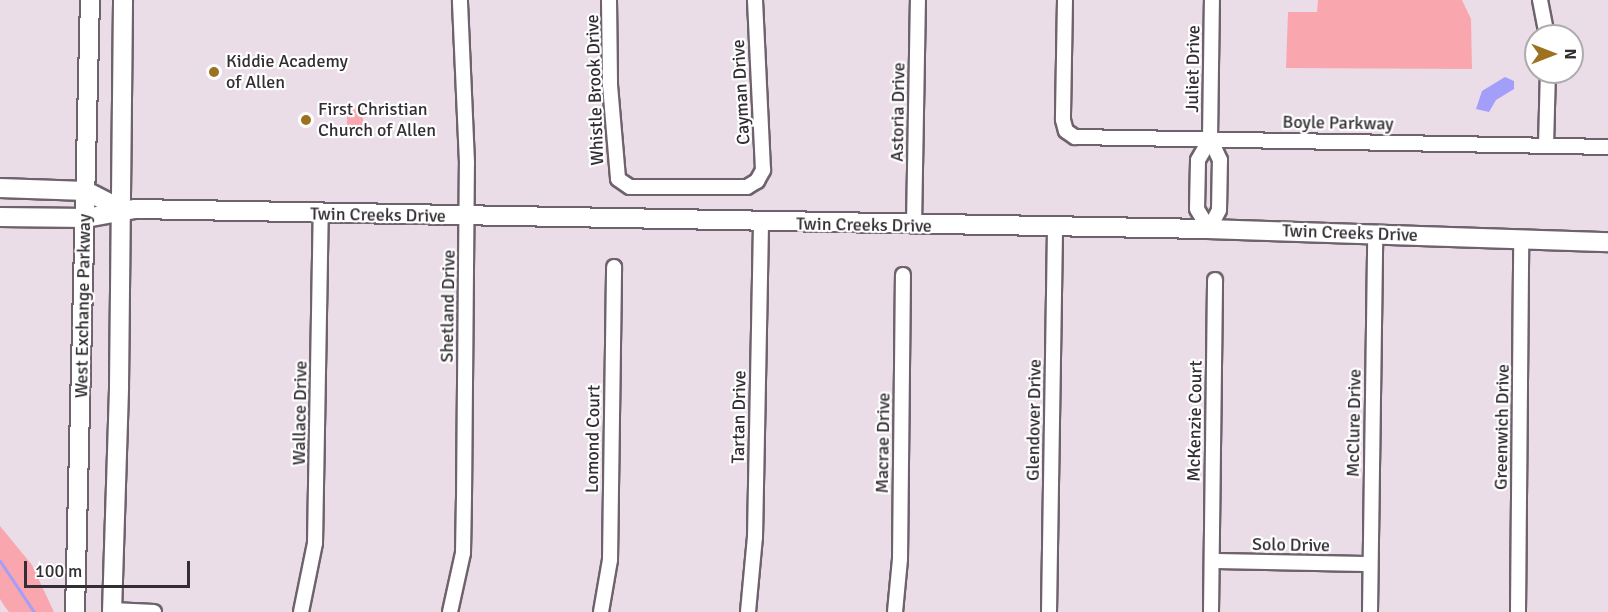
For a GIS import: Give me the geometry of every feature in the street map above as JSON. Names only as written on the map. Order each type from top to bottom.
[{"type":"street","name":"West Exchange Parkway","points":[[75,612],[90,0]]},
{"type":"street","name":"West Exchange Parkway","points":[[112,611],[123,0]]},
{"type":"street","name":"Shetland Drive","points":[[450,612],[463,553],[467,217],[460,0]]},
{"type":"street","name":"Whistle Brook Drive","points":[[609,0],[618,179],[630,187],[747,187],[757,181]]},
{"type":"street","name":"Cayman Drive","points":[[755,0],[763,170],[757,181]]},
{"type":"street","name":"Astoria Drive","points":[[914,226],[918,0]]},
{"type":"street","name":"Boyle Parkway","points":[[1065,0],[1063,120],[1069,134],[1083,138],[1608,147]]},
{"type":"street","name":"Juliet Drive","points":[[1209,229],[1219,210],[1220,160],[1210,139],[1212,0]]},
{"type":"street","points":[[1540,0],[1545,24]]},
{"type":"street","points":[[1546,146],[1548,84]]},
{"type":"street","name":"Juliet Drive","points":[[1209,229],[1197,209],[1198,160],[1210,139]]},
{"type":"street","name":"Twin Creeks Drive","points":[[0,188],[86,191],[121,209]]},
{"type":"street","name":"Twin Creeks Drive","points":[[0,217],[86,218],[121,209],[914,226],[1209,229],[1375,234],[1521,242],[1608,242]]},
{"type":"street","name":"Wallace Drive","points":[[301,612],[315,543],[321,213]]},
{"type":"street","name":"Tartan Drive","points":[[748,612],[755,537],[761,223]]},
{"type":"street","name":"Glendover Drive","points":[[1048,612],[1055,228]]},
{"type":"street","name":"McClure Drive","points":[[1370,612],[1375,234]]},
{"type":"street","name":"Greenwich Drive","points":[[1518,612],[1521,242]]},
{"type":"street","name":"Lomond Court","points":[[601,612],[610,560],[614,267]]},
{"type":"street","name":"Macrae Drive","points":[[895,612],[900,559],[903,275]]},
{"type":"street","name":"McKenzie Court","points":[[1211,612],[1215,280]]},
{"type":"street","name":"Solo Drive","points":[[1212,561],[1370,564]]},
{"type":"street","points":[[112,611],[154,612]]},
{"type":"shaded area","points":[[1318,0],[1462,0],[1471,19],[1472,69],[1286,68],[1288,12],[1317,12]]},
{"type":"shaded area","points":[[1505,77],[1514,81],[1514,89],[1496,100],[1489,112],[1476,109],[1482,91]]},
{"type":"shaded area","points":[[347,107],[363,107],[363,130],[347,130]]},
{"type":"shaded area","points":[[0,526],[32,565],[54,612],[9,612],[5,607],[0,599]]},
{"type":"waterway","points":[[0,561],[34,612]]},
{"type":"place","name":"Kiddie Academy of Allen","points":[[214,72]]},
{"type":"place","name":"First Christian Church of Allen","points":[[306,120]]}]
